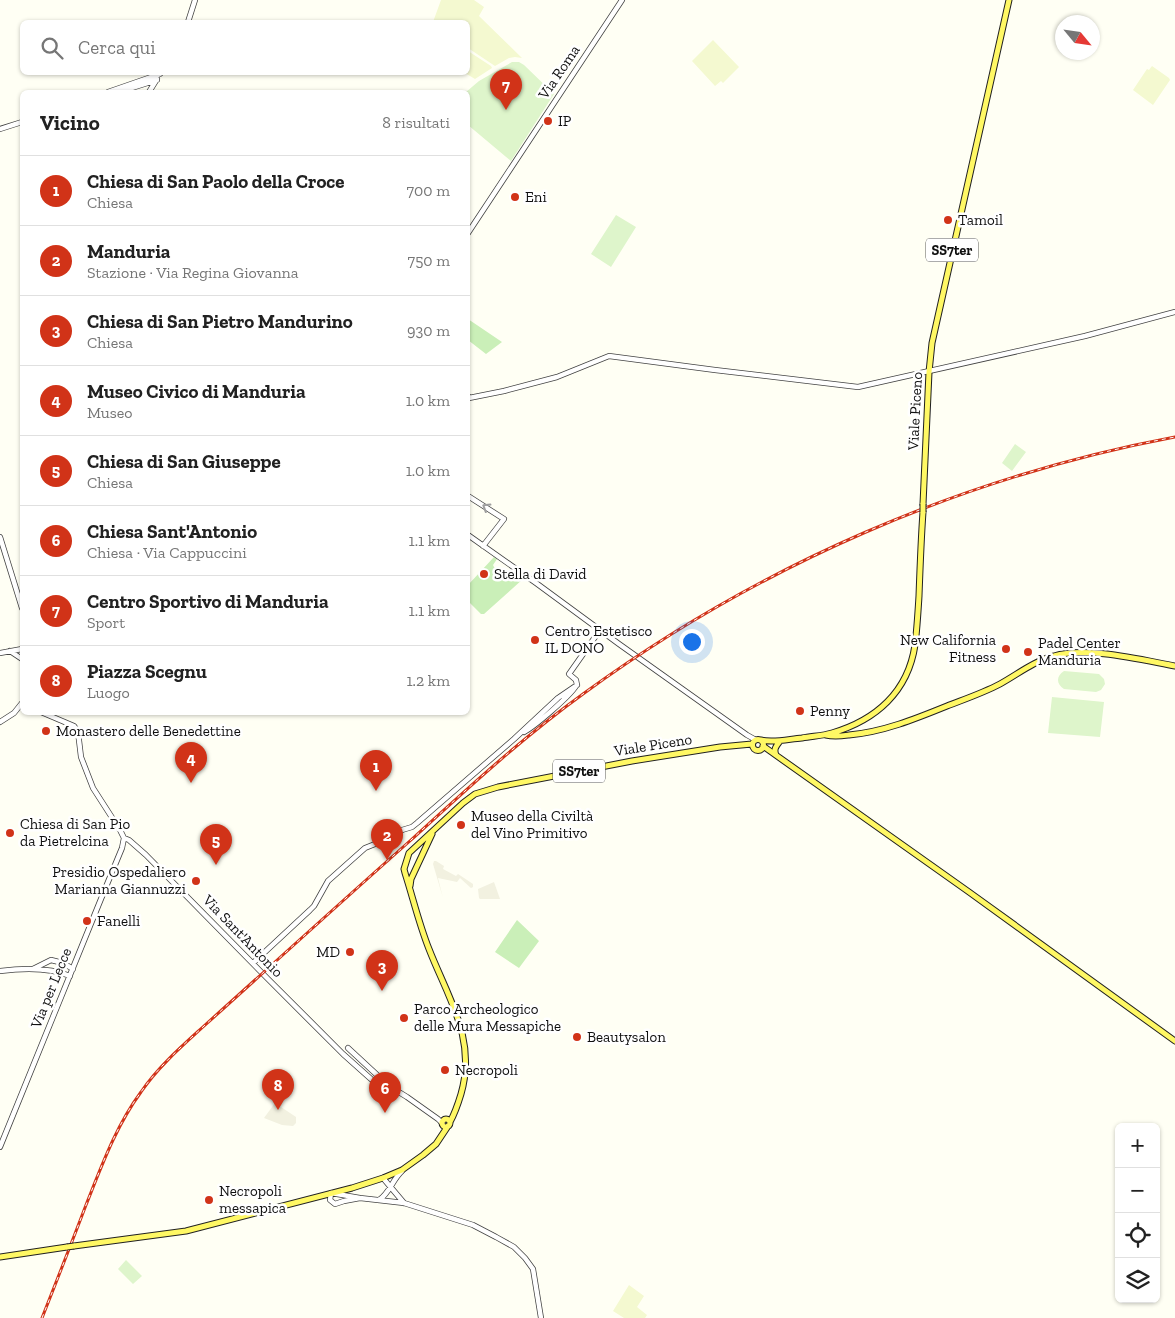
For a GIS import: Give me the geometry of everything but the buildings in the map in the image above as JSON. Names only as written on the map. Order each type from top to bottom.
[{"type":"main road","name":"Viale Piceno","points":[[436,828],[463,802],[482,791],[632,761],[720,747],[758,745],[823,735],[853,727],[884,707],[892,698],[904,679],[915,645],[932,342],[1009,0]]},
{"type":"main road","points":[[823,735],[832,737],[872,731],[934,711],[987,690],[1042,660],[1055,655],[1082,652],[1175,666]]},
{"type":"main road","points":[[864,721],[865,727],[872,731]]},
{"type":"main road","points":[[853,727],[861,731],[872,731]]},
{"type":"main road","points":[[853,727],[853,731],[858,734]]},
{"type":"main road","points":[[776,755],[774,752],[778,741]]},
{"type":"main road","points":[[758,745],[776,755],[1175,1041]]},
{"type":"main road","name":"SS7ter","points":[[405,873],[406,858],[409,853],[436,828]]},
{"type":"main road","name":"SS7ter","points":[[410,889],[411,879],[424,848],[436,828]]},
{"type":"main road","points":[[418,845],[423,845],[424,848]]},
{"type":"main road","points":[[405,873],[409,875],[414,872]]},
{"type":"main road","points":[[0,1256],[186,1231],[383,1178],[402,1170],[423,1156],[436,1144],[442,1136],[445,1122],[455,1112],[464,1084],[466,1064],[464,1036],[456,1012],[428,947],[405,873]]},
{"type":"street","points":[[189,20],[195,0]]},
{"type":"street","name":"Via Roma","points":[[470,230],[622,0]]},
{"type":"street","points":[[114,90],[158,75]]},
{"type":"street","points":[[150,90],[160,75]]},
{"type":"street","points":[[125,90],[157,80]]},
{"type":"street","points":[[0,131],[20,124]]},
{"type":"street","points":[[470,398],[557,377],[609,356],[858,387],[1085,336],[1175,312]]},
{"type":"street","points":[[470,497],[504,519],[483,546]]},
{"type":"street","points":[[470,536],[745,733],[758,745]]},
{"type":"street","points":[[0,537],[20,602]]},
{"type":"street","points":[[253,963],[314,906],[328,881],[364,848],[387,842],[402,830],[417,824],[520,733],[531,728],[563,700],[577,684],[570,674],[600,630]]},
{"type":"street","points":[[0,653],[20,649]]},
{"type":"street","points":[[10,651],[20,658]]},
{"type":"street","points":[[0,722],[14,713],[20,706]]},
{"type":"street","points":[[48,715],[74,726],[78,732],[81,757],[93,788],[124,838]]},
{"type":"street","points":[[737,746],[744,741],[745,733]]},
{"type":"street","name":"Via per Lecce","points":[[0,1147],[122,848],[124,838]]},
{"type":"street","name":"Via Sant'Antonio","points":[[124,838],[142,852],[343,1054],[371,1079],[377,1083],[389,1086]]},
{"type":"street","points":[[33,969],[51,960],[63,963],[73,969]]},
{"type":"street","points":[[0,971],[33,969],[62,972],[70,976]]},
{"type":"street","points":[[348,1048],[389,1086],[445,1122]]},
{"type":"street","points":[[379,1200],[385,1196],[396,1176],[402,1170]]},
{"type":"street","points":[[383,1178],[404,1203]]},
{"type":"street","points":[[360,1198],[335,1204],[330,1200],[331,1193],[404,1203],[473,1225],[514,1247],[533,1269],[541,1318]]},
{"type":"green space","points":[[441,0],[474,0],[484,7],[479,16],[522,58],[509,58],[495,66],[470,49],[470,20],[434,20]]},
{"type":"green space","points":[[713,40],[739,67],[723,83],[721,81],[715,86],[692,61]]},
{"type":"green space","points":[[470,52],[492,68],[475,79],[468,75],[470,75]]},
{"type":"green space","points":[[512,62],[519,62],[554,94],[511,161],[470,127],[470,90],[468,90],[479,81]]},
{"type":"green space","points":[[1152,66],[1170,80],[1153,105],[1133,90],[1147,69],[1149,70]]},
{"type":"green space","points":[[616,215],[636,227],[611,267],[591,254]]},
{"type":"green space","points":[[470,320],[502,342],[486,354],[470,342]]},
{"type":"green space","points":[[1015,444],[1026,452],[1012,471],[1002,463]]},
{"type":"green space","points":[[494,557],[497,559],[493,565],[494,567],[511,580],[514,580],[521,574],[523,579],[484,614],[481,614],[470,603],[470,583]]},
{"type":"green space","points":[[1064,671],[1099,674],[1104,679],[1105,684],[1101,690],[1096,692],[1064,689],[1058,680]]},
{"type":"green space","points":[[1052,697],[1104,702],[1100,737],[1048,733]]},
{"type":"green space","points":[[517,920],[539,941],[519,968],[495,952]]},
{"type":"green space","points":[[126,1260],[142,1276],[133,1284],[118,1269]]},
{"type":"green space","points":[[629,1285],[644,1296],[637,1307],[647,1315],[645,1318],[624,1318],[613,1311]]},
{"type":"shaded area","points":[[434,861],[444,866],[443,869],[456,876],[458,874],[473,884],[473,887],[471,888],[460,878],[457,882],[438,878],[443,898],[433,864]]},
{"type":"shaded area","points":[[494,882],[500,899],[480,899],[478,889]]},
{"type":"shaded area","points":[[275,1103],[296,1117],[296,1123],[293,1126],[282,1125],[264,1118]]},
{"type":"railway","points":[[42,1318],[110,1146],[132,1105],[155,1074],[195,1034],[474,783],[560,711],[650,648],[719,605],[791,567],[865,533],[940,502],[1017,476],[1096,454],[1175,437]]},
{"type":"place","name":"Centro Sportivo di Manduria","points":[[506,110]]},
{"type":"place","name":"IP","points":[[548,121]]},
{"type":"place","name":"Eni","points":[[515,197]]},
{"type":"place","name":"Tamoil","points":[[948,220]]},
{"type":"place","name":"Stella di David","points":[[484,574]]},
{"type":"place","name":"Centro Estetisco IL DONO","points":[[535,640]]},
{"type":"place","name":"New California Fitness","points":[[1006,649]]},
{"type":"place","name":"Padel Center Manduria","points":[[1028,652]]},
{"type":"place","name":"Penny","points":[[800,711]]},
{"type":"place","name":"Monastero delle Benedettine","points":[[46,731]]},
{"type":"place","name":"Museo Civico di Manduria","points":[[191,783]]},
{"type":"place","name":"Chiesa di San Paolo della Croce","points":[[376,791]]},
{"type":"place","name":"Museo della Civiltà del Vino Primitivo","points":[[461,825]]},
{"type":"place","name":"Chiesa di San Pio da Pietrelcina","points":[[10,833]]},
{"type":"place","name":"Manduria","points":[[387,860]]},
{"type":"place","name":"Chiesa di San Giuseppe","points":[[216,865]]},
{"type":"place","name":"Presidio Ospedaliero Marianna Giannuzzi","points":[[196,881]]},
{"type":"place","name":"Fanelli","points":[[87,921]]},
{"type":"place","name":"MD","points":[[350,952]]},
{"type":"place","name":"Chiesa di San Pietro Mandurino","points":[[382,991]]},
{"type":"place","name":"Parco Archeologico delle Mura Messapiche","points":[[404,1018]]},
{"type":"place","name":"Beautysalon","points":[[577,1037]]},
{"type":"place","name":"Necropoli","points":[[445,1070]]},
{"type":"place","name":"Piazza Scegnu","points":[[278,1110]]},
{"type":"place","name":"Chiesa Sant'Antonio","points":[[385,1113]]},
{"type":"place","name":"Necropoli messapica","points":[[209,1200]]}]
